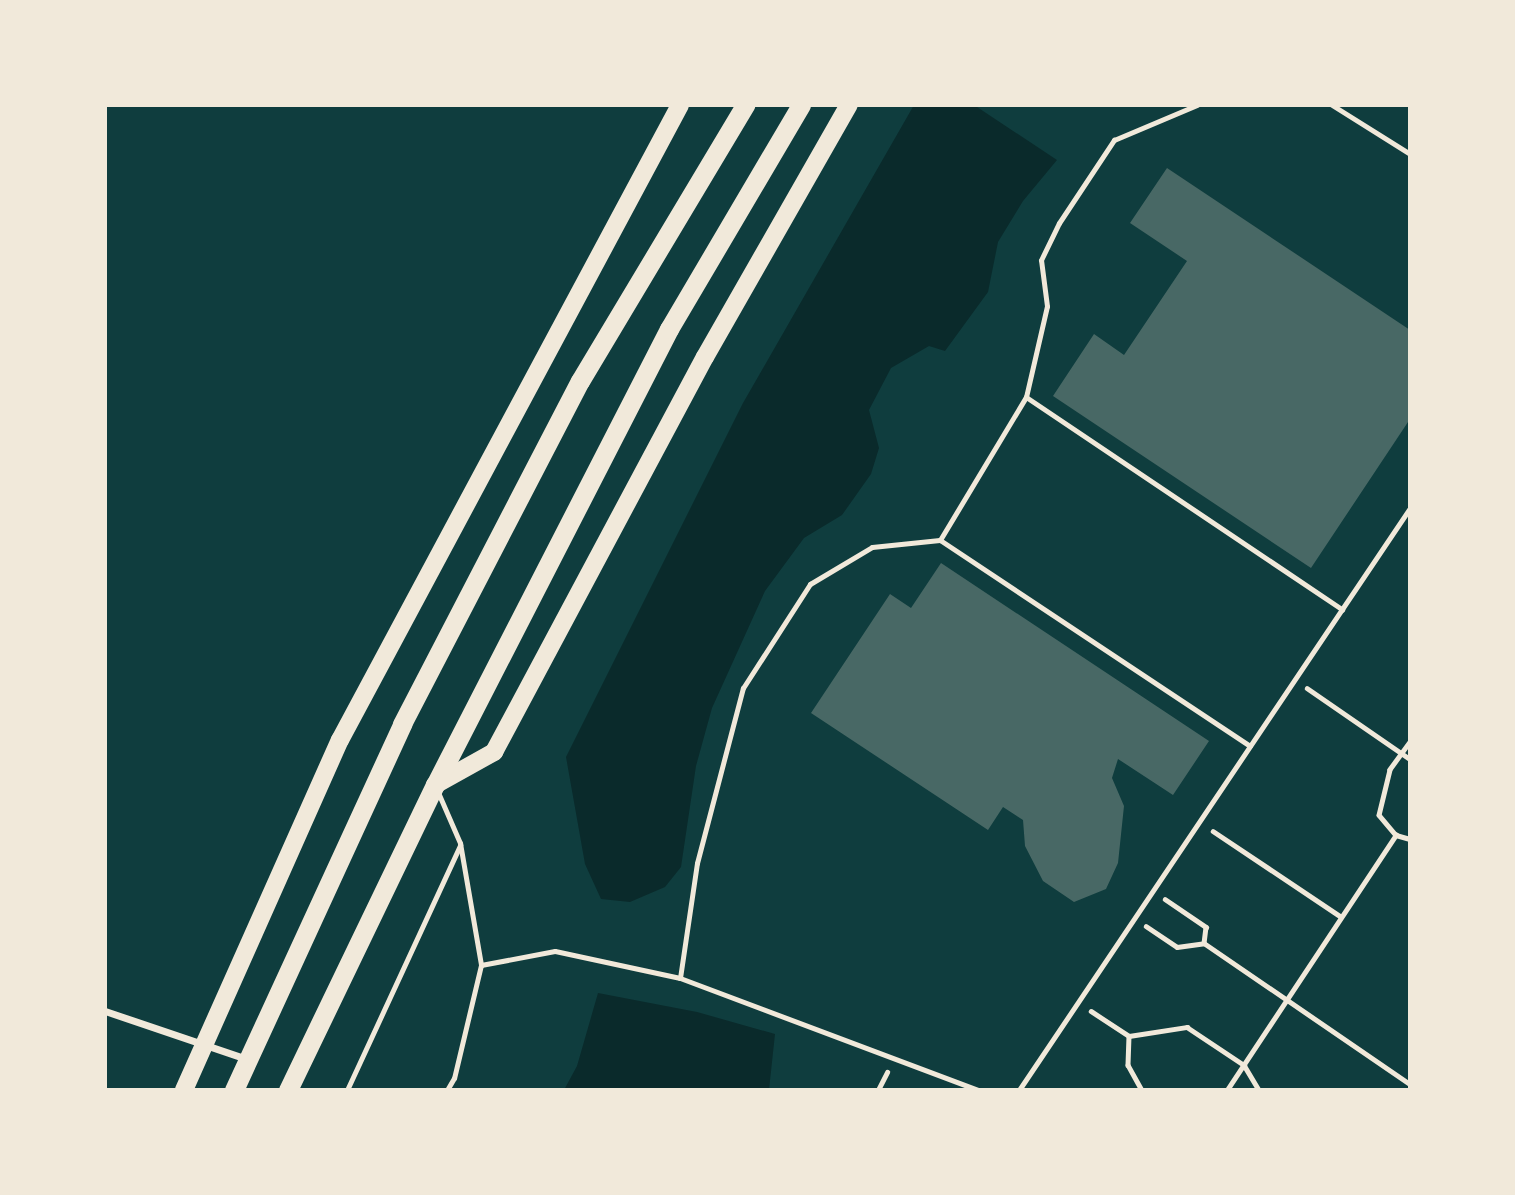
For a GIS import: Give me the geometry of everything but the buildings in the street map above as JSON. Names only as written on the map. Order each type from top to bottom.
[{"type":"highway","points":[[234,1090],[402,724],[554,430],[745,105]]},
{"type":"highway","points":[[288,1090],[435,785],[669,329],[801,105]]},
{"type":"main road","points":[[184,1090],[202,1044],[340,740],[680,105]]},
{"type":"main road","points":[[435,785],[494,752],[705,357],[849,105]]},
{"type":"street","points":[[105,1011],[248,1060]]},
{"type":"lane","points":[[940,540],[1026,397],[1047,306],[1041,260],[1059,223],[1114,140],[1197,105]]},
{"type":"lane","points":[[1332,105],[1410,154]]},
{"type":"lane","points":[[1026,397],[1342,608]]},
{"type":"lane","points":[[1019,1090],[1410,508]]},
{"type":"lane","points":[[680,978],[697,863],[743,688],[810,584],[872,547],[940,540],[1250,746]]},
{"type":"lane","points":[[435,785],[460,844],[481,965],[454,1079],[447,1090]]},
{"type":"lane","points":[[347,1090],[460,844]]},
{"type":"lane","points":[[481,965],[555,951],[680,978],[978,1090]]},
{"type":"path","points":[[1294,680],[1410,759]]},
{"type":"path","points":[[1410,741],[1401,753],[1380,797],[1378,815],[1396,835],[1410,839]]},
{"type":"path","points":[[1199,822],[1340,916]]},
{"type":"path","points":[[1227,1090],[1396,835]]},
{"type":"path","points":[[1153,890],[1206,927],[1204,943]]},
{"type":"path","points":[[1135,917],[1177,947],[1204,943],[1285,1002],[1410,1084]]},
{"type":"path","points":[[1077,1002],[1129,1036],[1186,1027],[1244,1065],[1259,1090]]},
{"type":"path","points":[[1129,1036],[1128,1065],[1142,1090]]},
{"type":"water","points":[[914,105],[974,105],[1057,160],[1023,201],[998,242],[988,292],[945,351],[929,346],[891,368],[869,410],[879,448],[871,474],[842,515],[804,538],[765,591],[712,708],[696,766],[681,867],[665,887],[630,902],[601,899],[585,864],[566,757],[743,403]]},
{"type":"water","points":[[598,993],[697,1012],[775,1034],[769,1090],[564,1090],[577,1066]]}]
